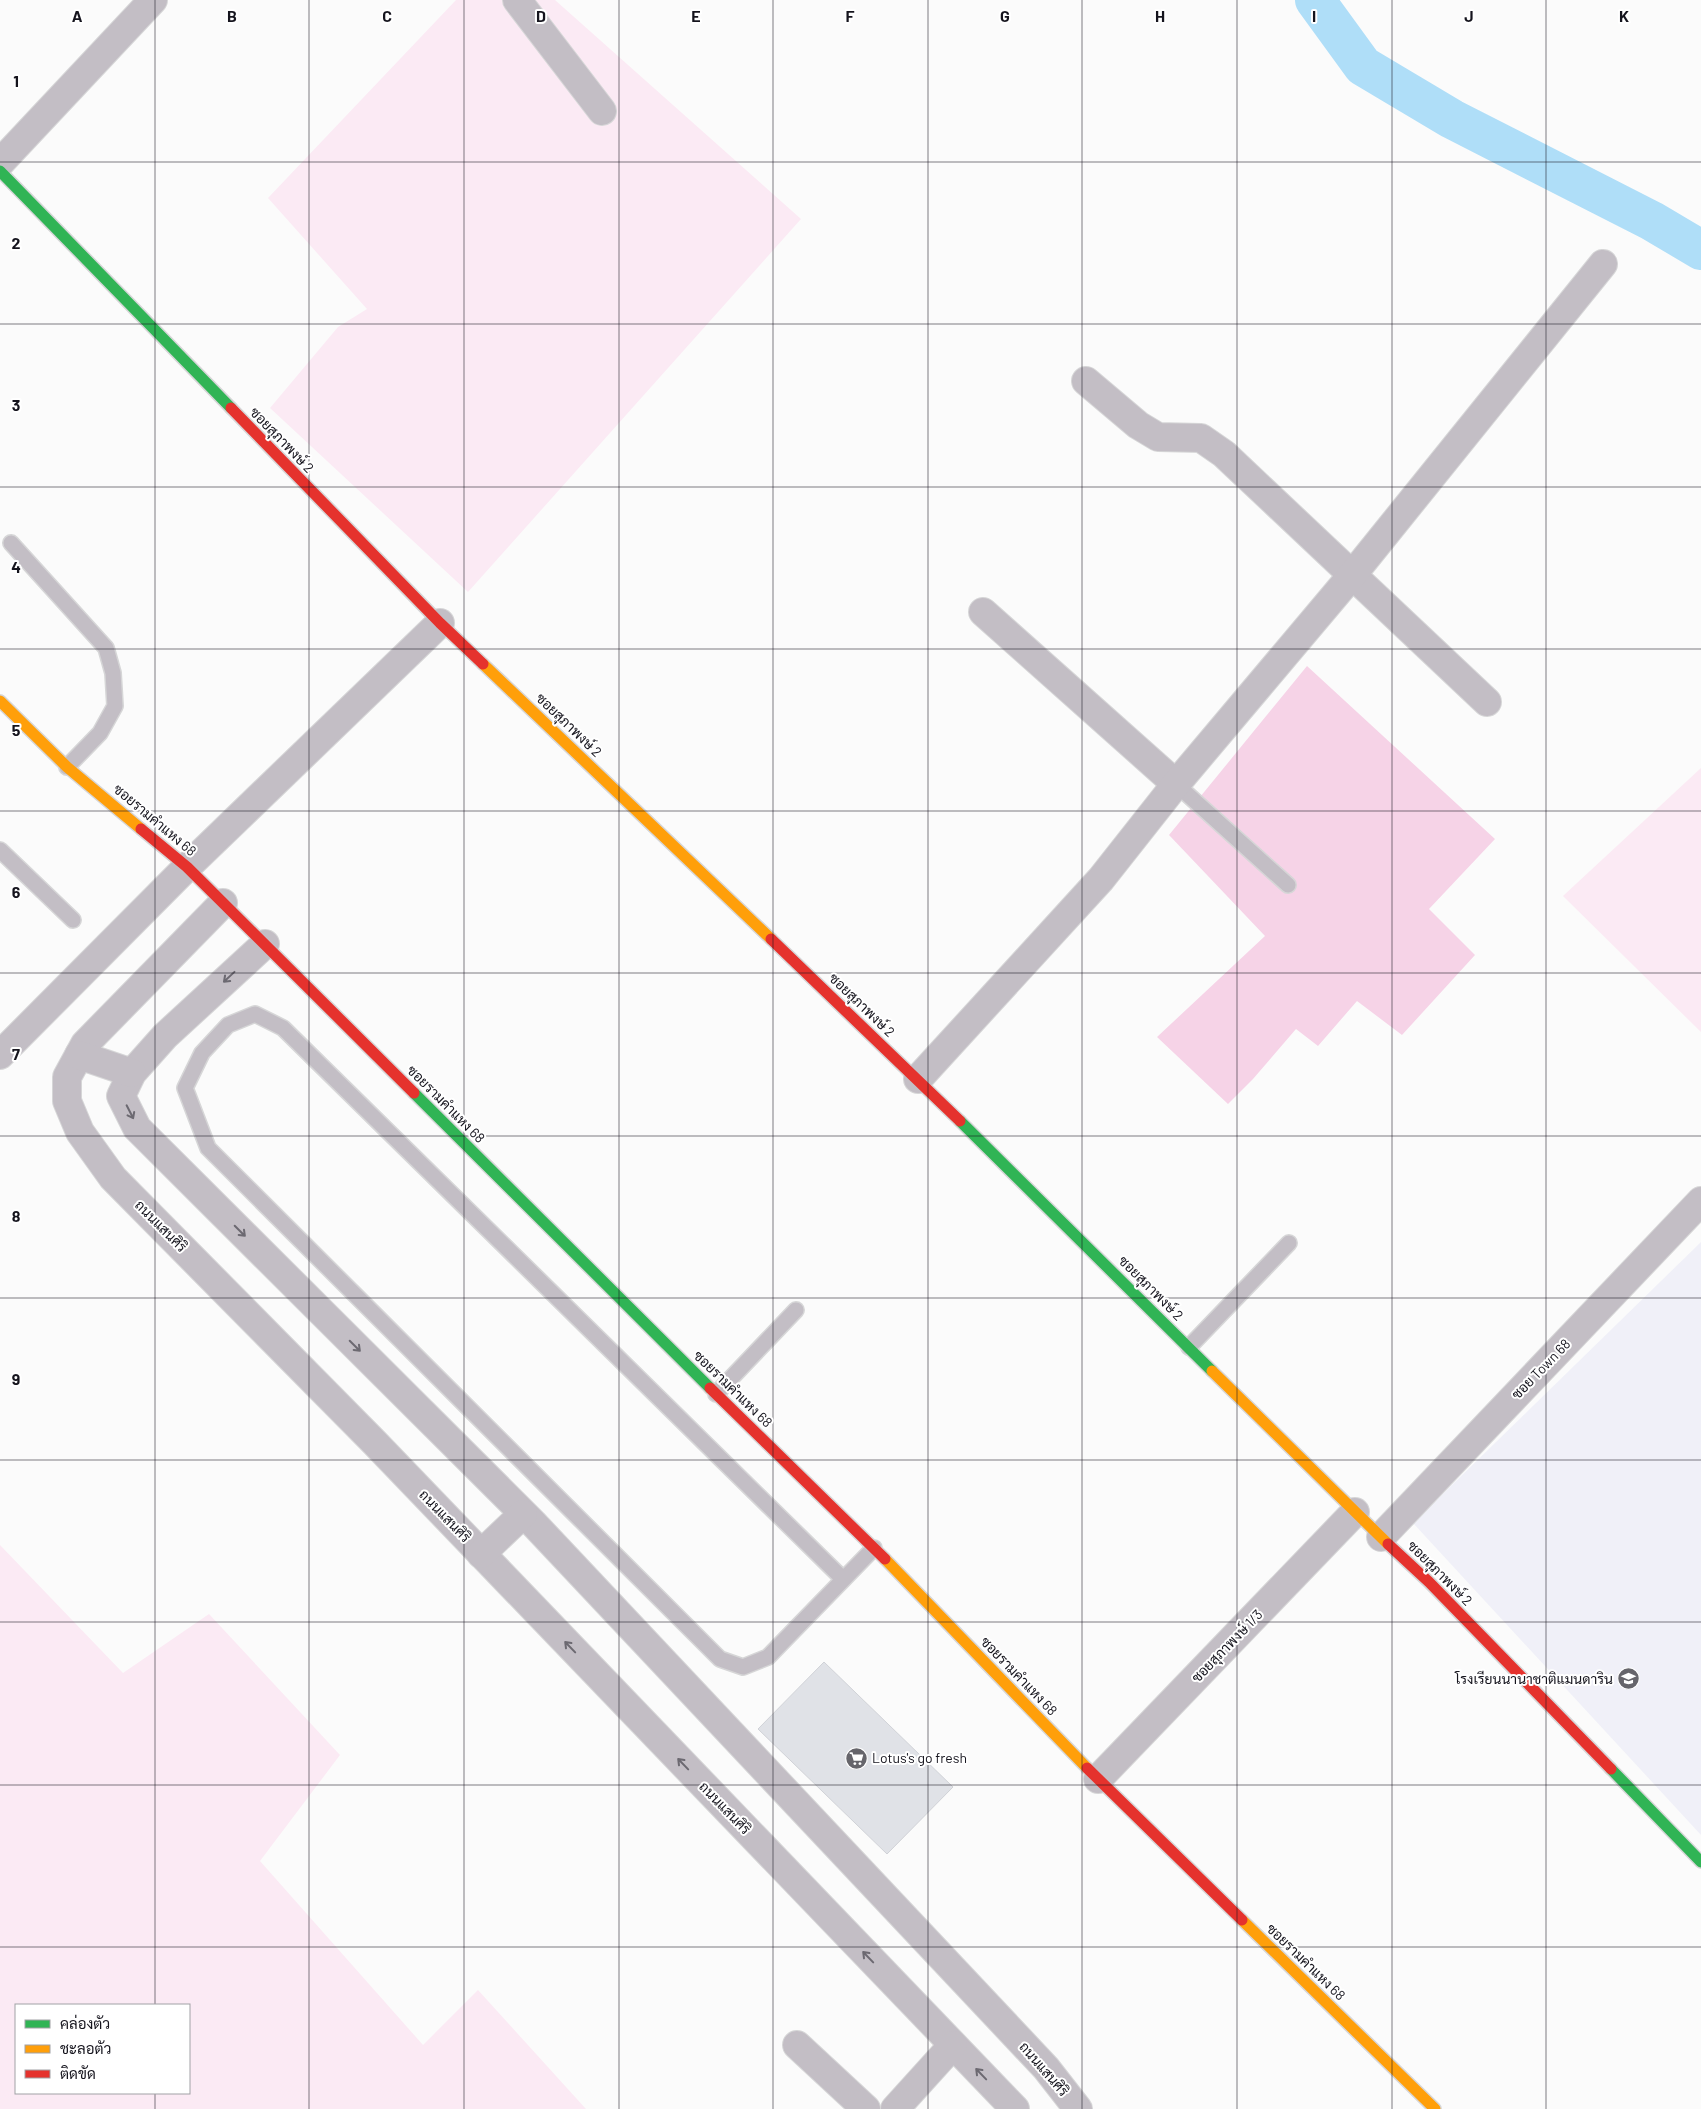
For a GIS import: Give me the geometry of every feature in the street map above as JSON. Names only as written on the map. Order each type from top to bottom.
[{"type":"street","points":[[0,163],[153,0]]},
{"type":"street","points":[[517,0],[602,111]]},
{"type":"street","name":"ซอยสุภาพงษ์ 2","points":[[0,171],[440,624],[918,1079],[1355,1512],[1429,1582],[1701,1862]]},
{"type":"street","points":[[918,1079],[1101,879],[1176,784],[1353,574],[1603,264]]},
{"type":"street","points":[[1086,381],[1138,425],[1158,437],[1201,438],[1224,454],[1487,702]]},
{"type":"street","points":[[983,612],[1176,784]]},
{"type":"street","points":[[0,1055],[187,867],[440,624]]},
{"type":"street","name":"ซอยรามคำแหง 68","points":[[0,701],[67,767],[187,867],[716,1394],[874,1548],[1098,1779],[1434,2109]]},
{"type":"street","name":"ถนนแสนศิริ","points":[[223,903],[85,1044],[66,1077],[67,1101],[80,1132],[113,1178],[375,1443],[1014,2109]]},
{"type":"street","name":"ถนนแสนศิริ","points":[[265,944],[165,1036],[132,1073],[121,1096],[137,1128],[524,1514],[1046,2068],[1078,2109]]},
{"type":"street","points":[[79,1055],[132,1073]]},
{"type":"street","name":"ซอย Town 68","points":[[1381,1537],[1701,1201]]},
{"type":"street","name":"ซอยสุภาพงษ์ 1/3","points":[[1098,1779],[1355,1512]]},
{"type":"street","points":[[482,1554],[524,1514]]},
{"type":"street","points":[[797,2045],[854,2105]]},
{"type":"street","points":[[895,2109],[953,2045]]},
{"type":"lane","points":[[11,543],[106,648],[113,673],[115,706],[100,733],[67,767]]},
{"type":"lane","points":[[1176,784],[1288,885]]},
{"type":"lane","points":[[0,850],[73,920]]},
{"type":"lane","points":[[843,1579],[283,1028],[255,1014],[228,1026],[202,1053],[184,1088],[208,1148],[720,1659],[743,1667],[768,1656],[874,1548]]},
{"type":"lane","points":[[1189,1347],[1289,1243]]},
{"type":"lane","points":[[716,1394],[796,1310]]},
{"type":"shaded area","points":[[456,0],[555,0],[801,219],[468,592],[270,408],[338,327],[367,309],[268,198]]},
{"type":"shaded area","points":[[1307,666],[1495,839],[1429,909],[1475,955],[1402,1035],[1357,1001],[1318,1046],[1296,1029],[1253,1079],[1228,1104],[1157,1037],[1265,936],[1169,835]]},
{"type":"shaded area","points":[[1701,768],[1701,1032],[1563,896]]},
{"type":"shaded area","name":"โรงเรียนนานาชาติแมนดาริน","points":[[1701,1242],[1701,1835],[1413,1523]]},
{"type":"shaded area","points":[[0,1545],[123,1673],[209,1614],[340,1755],[260,1861],[423,2045],[478,1990],[586,2109],[0,2109]]},
{"type":"building","name":"Lotus's go fresh","points":[[824,1662],[953,1787],[887,1854],[758,1729]]},
{"type":"waterway","points":[[1315,0],[1363,66],[1452,119],[1652,221],[1701,250]]},
{"type":"traffic: fast","points":[[0,171],[231,408]]},
{"type":"traffic: fast","points":[[414,1093],[710,1388]]},
{"type":"traffic: fast","points":[[960,1121],[1212,1371]]},
{"type":"traffic: fast","points":[[1611,1769],[1701,1862]]},
{"type":"traffic: slow","points":[[483,664],[771,939]]},
{"type":"traffic: slow","points":[[0,701],[67,767],[141,829]]},
{"type":"traffic: slow","points":[[1212,1371],[1388,1544]]},
{"type":"traffic: slow","points":[[885,1559],[1087,1768]]},
{"type":"traffic: slow","points":[[1242,1920],[1435,2109]]},
{"type":"traffic: jam","points":[[231,408],[440,623],[483,664]]},
{"type":"traffic: jam","points":[[141,829],[187,867],[414,1093]]},
{"type":"traffic: jam","points":[[771,939],[960,1121]]},
{"type":"traffic: jam","points":[[710,1388],[885,1559]]},
{"type":"traffic: jam","points":[[1388,1544],[1429,1582],[1611,1769]]},
{"type":"traffic: jam","points":[[1087,1768],[1242,1920]]},
{"type":"place","name":"โรงเรียนนานาชาติแมนดาริน","points":[[1629,1679]]},
{"type":"place","name":"Lotus's go fresh","points":[[856,1758]]}]
